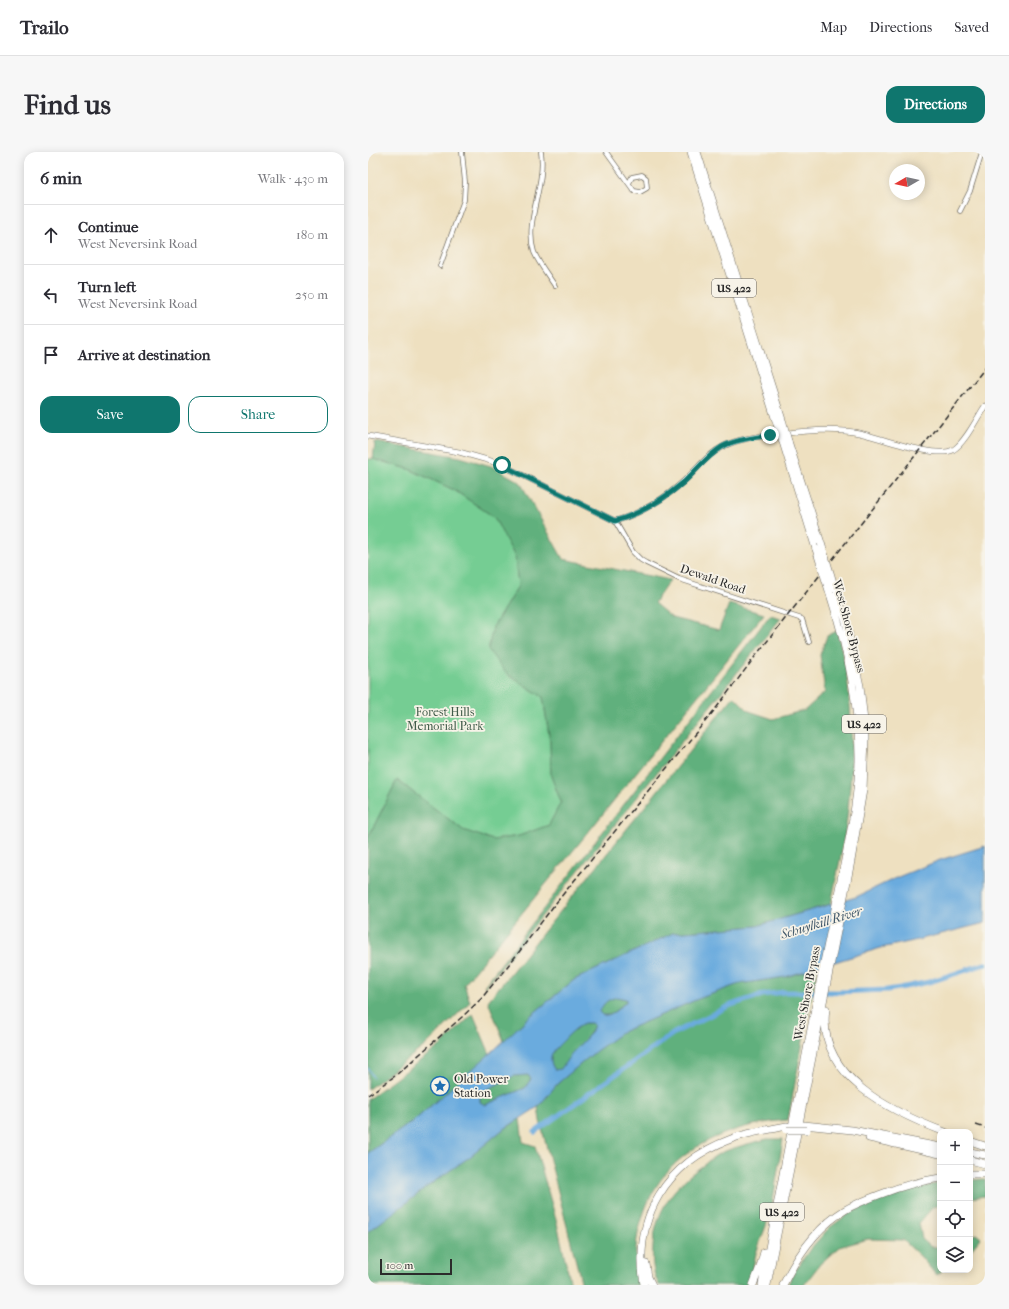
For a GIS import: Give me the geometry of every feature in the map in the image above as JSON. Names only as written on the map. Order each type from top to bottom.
[{"type":"highway","name":"West Shore Bypass","points":[[691,152],[780,424]]},
{"type":"highway","name":"West Shore Bypass","points":[[697,152],[785,441],[833,591],[850,667],[855,698],[858,734],[859,758],[856,797],[848,862],[834,949],[777,1203],[762,1285]]},
{"type":"highway","name":"West Shore Bypass","points":[[767,1285],[848,862]]},
{"type":"highway","points":[[823,998],[827,1038],[834,1057],[845,1072],[865,1090],[882,1102],[938,1129]]},
{"type":"highway","points":[[806,1127],[860,1136],[937,1153]]},
{"type":"highway","points":[[644,1285],[641,1259],[645,1230],[655,1202],[671,1179],[693,1159],[719,1144],[746,1134],[764,1130],[806,1127],[852,1130],[937,1146]]},
{"type":"highway","points":[[652,1285],[648,1277],[645,1259],[648,1231],[658,1204],[674,1182],[699,1159],[721,1148],[753,1137],[787,1128]]},
{"type":"highway","points":[[973,1142],[985,1146]]},
{"type":"highway","points":[[973,1153],[985,1155]]},
{"type":"highway","points":[[973,1161],[985,1164]]},
{"type":"highway","points":[[973,1174],[985,1174]]},
{"type":"highway","points":[[783,1285],[802,1253],[821,1228],[836,1216],[858,1203],[896,1189],[937,1178]]},
{"type":"highway","points":[[753,1285],[760,1267],[777,1203]]},
{"type":"street","points":[[440,266],[464,200],[465,182],[462,152]]},
{"type":"street","points":[[541,152],[542,160],[540,181],[531,234],[535,254],[555,286]]},
{"type":"street","points":[[606,152],[634,191],[640,192],[648,188],[646,178],[642,175],[632,177],[629,183]]},
{"type":"street","points":[[960,211],[970,191],[982,152]]},
{"type":"street","points":[[368,436],[459,452],[491,461],[615,521],[626,518],[665,496],[684,482],[709,456],[722,447],[734,442],[770,435],[832,430],[860,433],[923,450],[942,452],[949,451],[957,447],[963,440],[985,406]]},
{"type":"street","name":"Dewald Road","points":[[615,521],[631,549],[641,560],[678,579],[802,619],[809,642]]},
{"type":"green space","points":[[375,442],[460,457],[491,466],[520,482],[563,559],[670,580],[654,603],[672,618],[719,630],[729,604],[764,614],[464,984],[470,1002],[426,1045],[368,1089],[368,838],[397,780],[463,830],[493,840],[519,836],[549,825],[561,802],[551,776],[550,741],[543,697],[507,674],[488,650],[493,627],[518,586],[515,557],[494,517],[454,490],[409,469],[373,459]]},
{"type":"green space","name":"Forest Hills Memorial Park","points":[[368,459],[409,469],[454,490],[494,517],[515,557],[518,586],[493,627],[507,674],[543,697],[550,741],[551,776],[561,802],[549,825],[519,836],[493,840],[463,830],[397,780],[368,838]]},
{"type":"green space","points":[[770,615],[781,618],[485,987],[484,986]]},
{"type":"green space","points":[[837,631],[845,665],[850,705],[851,757],[847,821],[831,904],[757,926],[673,933],[574,980],[529,1017],[504,1041],[488,1001],[734,696],[749,711],[773,719],[805,710],[825,692],[820,655],[827,636]]},
{"type":"green space","points":[[817,968],[788,1120],[741,1128],[719,1136],[698,1146],[680,1160],[664,1176],[651,1196],[642,1219],[636,1248],[636,1265],[640,1285],[582,1285],[540,1121],[538,1107],[557,1084],[596,1051],[624,1031],[698,999],[739,984],[785,977]]},
{"type":"green space","points":[[617,997],[626,999],[626,1002],[609,1015],[602,1015],[600,1011],[604,1003]]},
{"type":"green space","points":[[473,1014],[490,1054],[416,1119],[368,1153],[368,1099],[440,1046]]},
{"type":"green space","points":[[584,1023],[592,1023],[594,1025],[591,1032],[561,1070],[555,1070],[551,1061],[552,1054],[569,1035]]},
{"type":"green space","points":[[528,1075],[531,1079],[525,1088],[485,1105],[480,1102],[480,1097],[486,1090],[514,1076]]},
{"type":"green space","points":[[520,1119],[523,1142],[535,1146],[556,1219],[571,1285],[368,1285],[368,1232],[435,1181],[471,1156],[501,1131]]},
{"type":"green space","points":[[767,1139],[783,1139],[771,1212],[756,1253],[751,1277],[747,1285],[659,1285],[653,1266],[653,1246],[658,1221],[668,1199],[684,1180],[720,1153]]},
{"type":"green space","points":[[985,1179],[985,1196],[973,1198],[973,1180]]},
{"type":"green space","points":[[937,1184],[937,1206],[933,1207],[919,1223],[922,1239],[931,1247],[937,1247],[937,1273],[939,1273],[936,1275],[921,1257],[903,1240],[868,1239],[839,1247],[820,1264],[804,1285],[788,1285],[791,1277],[810,1249],[829,1228],[851,1212],[875,1201],[912,1189]]},
{"type":"green space","points":[[976,1234],[981,1238],[973,1247],[973,1237],[973,1235]]},
{"type":"water","name":"Schuylkill River","points":[[985,846],[985,923],[881,948],[785,977],[739,984],[698,999],[624,1031],[596,1051],[557,1084],[538,1107],[501,1131],[471,1156],[435,1181],[368,1232],[368,1153],[416,1119],[529,1017],[574,980],[673,933],[757,926],[856,897],[898,877],[940,860]],"holes":[[[617,997],[626,999],[626,1002],[609,1015],[602,1015],[600,1011],[604,1003]],[[584,1023],[591,1023],[594,1025],[591,1033],[571,1054],[561,1069],[555,1070],[551,1061],[552,1054],[573,1031]],[[528,1075],[531,1079],[525,1088],[485,1105],[480,1102],[480,1097],[486,1090],[514,1076]]]},
{"type":"waterway","points":[[535,1132],[674,1033],[731,1005],[762,995],[784,992],[837,992],[900,988],[929,982],[985,964]]},
{"type":"waterway","points":[[368,1068],[373,1077]]},
{"type":"railway","points":[[368,1095],[395,1076],[481,999],[555,904],[717,707],[757,654],[985,368]]},
{"type":"railway","points":[[976,1125],[985,1128]]},
{"type":"place","name":"Old Power Station","points":[[440,1086]]},
{"type":"route","points":[[502,465],[615,521],[626,518],[665,496],[684,482],[709,456],[722,447],[730,443],[770,435]]}]
